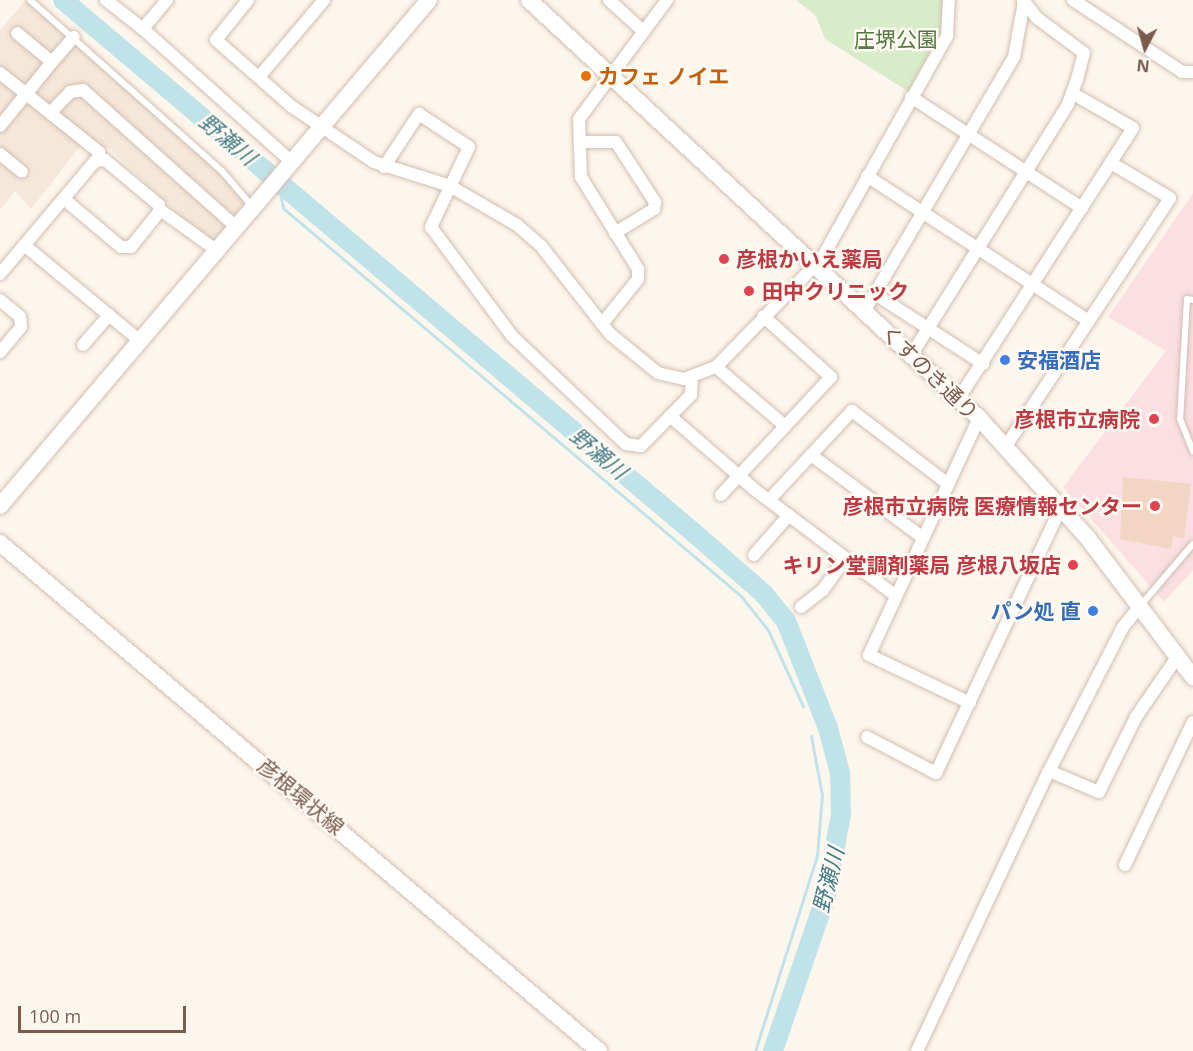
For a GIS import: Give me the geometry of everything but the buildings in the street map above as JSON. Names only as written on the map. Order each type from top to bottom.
[{"type":"street","points":[[106,0],[143,29],[289,166]]},
{"type":"street","points":[[143,29],[167,0]]},
{"type":"street","points":[[248,0],[216,40],[259,77],[322,128],[384,167],[450,186],[517,225],[541,246],[602,324],[658,373],[692,377],[716,367],[813,264],[867,176],[947,36],[949,0]]},
{"type":"street","points":[[259,77],[324,0]]},
{"type":"street","points":[[0,506],[429,0]]},
{"type":"street","name":"くすのき通り","points":[[529,0],[979,418],[1061,507],[1193,677]]},
{"type":"street","points":[[609,0],[644,33]]},
{"type":"street","points":[[602,324],[638,279],[634,259],[615,233],[581,177],[582,109],[644,33],[667,0]]},
{"type":"street","points":[[1073,0],[1182,72],[1193,72]]},
{"type":"street","points":[[912,354],[1026,172],[1072,93],[1084,53],[1024,1]]},
{"type":"street","points":[[865,310],[925,214],[1014,57],[1024,1]]},
{"type":"street","points":[[17,33],[52,62]]},
{"type":"street","points":[[0,126],[74,38]]},
{"type":"street","points":[[0,72],[99,152],[99,160],[0,274]]},
{"type":"street","points":[[51,112],[70,92],[83,90],[236,226]]},
{"type":"street","points":[[959,399],[1034,285],[1132,128],[1072,93]]},
{"type":"street","points":[[911,97],[1082,208]]},
{"type":"street","points":[[384,167],[419,114],[469,147],[431,227],[512,336],[626,444],[641,446],[691,394],[692,377]]},
{"type":"street","points":[[580,142],[616,142],[655,202],[654,209],[615,233]]},
{"type":"street","points":[[0,154],[22,172]]},
{"type":"street","points":[[99,160],[159,209],[216,250]]},
{"type":"street","points":[[1006,446],[1170,198],[1111,163]]},
{"type":"street","points":[[867,176],[1089,321]]},
{"type":"street","points":[[64,199],[121,247],[131,247],[159,209]]},
{"type":"street","points":[[24,245],[139,340]]},
{"type":"street","points":[[875,294],[983,364]]},
{"type":"street","points":[[0,300],[20,317],[21,327],[0,352]]},
{"type":"street","points":[[83,345],[109,315]]},
{"type":"street","points":[[721,495],[831,377],[763,316]]},
{"type":"street","points":[[716,367],[785,426]]},
{"type":"street","points":[[769,500],[852,411],[948,484]]},
{"type":"street","points":[[670,416],[769,500],[896,596]]},
{"type":"street","points":[[970,703],[869,655],[979,418]]},
{"type":"street","points":[[811,455],[923,538]]},
{"type":"street","points":[[867,737],[936,773],[1061,507]]},
{"type":"street","points":[[754,555],[789,515]]},
{"type":"street","name":"彦根環状線","points":[[0,543],[599,1051]]},
{"type":"street","points":[[801,607],[823,590],[845,558]]},
{"type":"street","points":[[917,1051],[1049,771],[1123,627],[1140,606]]},
{"type":"street","points":[[1049,771],[1099,792],[1136,717],[1178,656]]},
{"type":"street","points":[[1125,865],[1193,722]]},
{"type":"lane","points":[[30,0],[222,171],[255,206]]},
{"type":"lane","points":[[1190,300],[1184,334],[1180,419],[1193,451]]},
{"type":"lane","points":[[1184,334],[1193,335]]},
{"type":"lane","points":[[1140,606],[1193,544]]},
{"type":"shaded area","points":[[26,0],[36,0],[256,204],[216,250],[110,149],[85,140],[31,209],[15,191],[0,210],[0,30]]},
{"type":"shaded area","name":"彦根市立病院","points":[[1193,193],[1193,570],[1164,602],[1063,487],[1166,351],[1108,317]]},
{"type":"green space","name":"庄堺公園","points":[[796,0],[945,0],[943,35],[909,92],[825,39],[816,16]]},
{"type":"waterway","name":"野瀬川","points":[[63,0],[693,532],[764,594],[786,621],[828,728],[840,773],[841,814],[826,896],[773,1051]]},
{"type":"waterway","points":[[279,187],[283,208],[741,596],[768,630],[803,706]]},
{"type":"waterway","points":[[755,1051],[817,856],[822,795],[811,736]]},
{"type":"place","name":"カフェ ノイエ","points":[[586,76]]},
{"type":"place","name":"彦根かいえ薬局","points":[[724,259]]},
{"type":"place","name":"田中クリニック","points":[[749,291]]},
{"type":"place","name":"安福酒店","points":[[1005,360]]},
{"type":"place","name":"彦根市立病院","points":[[1154,419]]},
{"type":"place","name":"彦根市立病院 医療情報センター","points":[[1155,506]]},
{"type":"place","name":"キリン堂調剤薬局 彦根八坂店","points":[[1073,565]]},
{"type":"place","name":"パン処 直","points":[[1093,611]]}]
